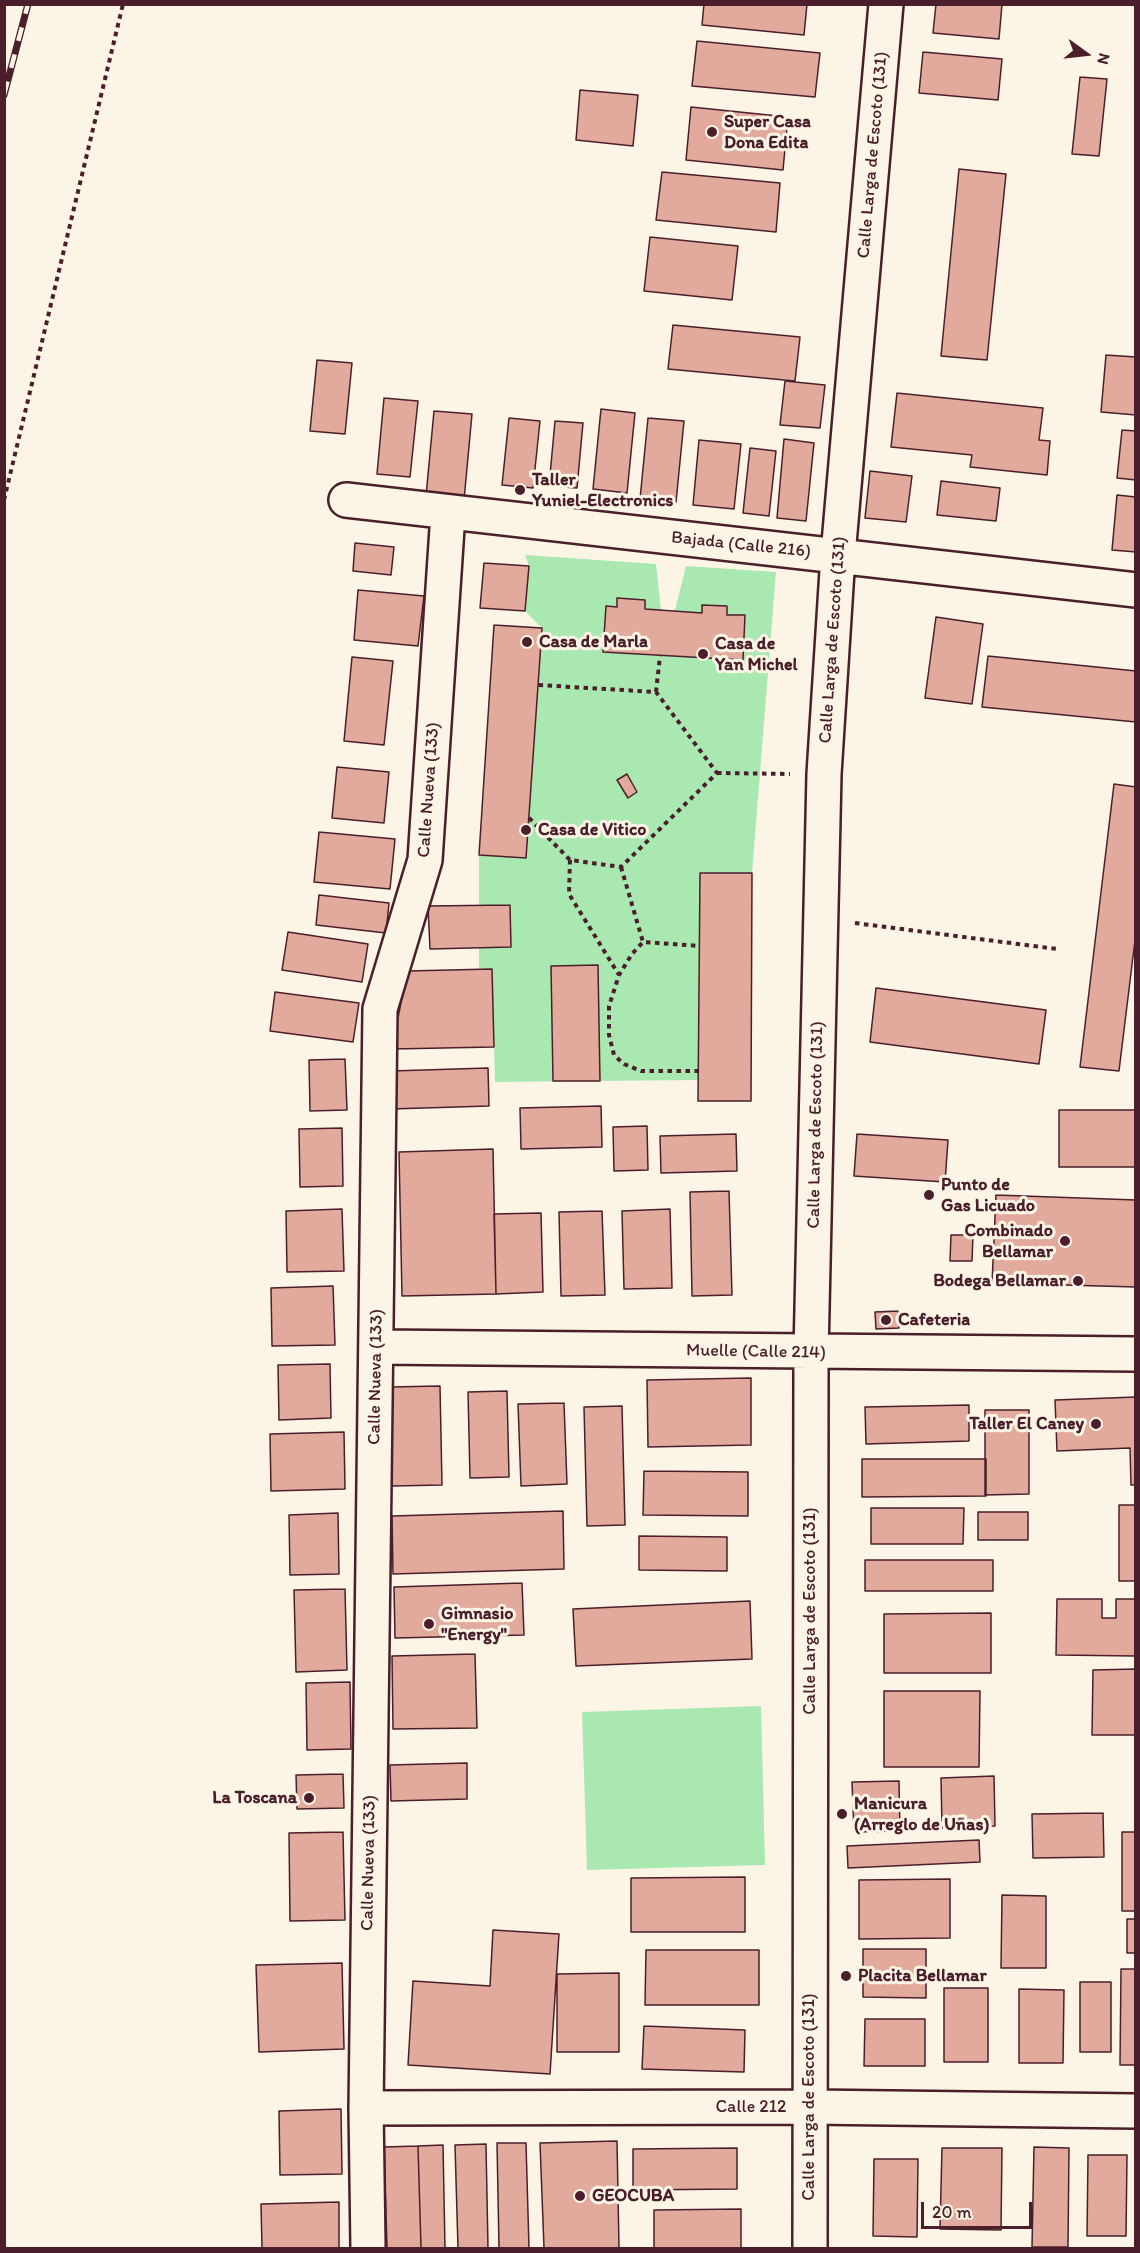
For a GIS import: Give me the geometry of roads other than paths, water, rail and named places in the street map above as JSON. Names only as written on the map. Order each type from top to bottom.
[{"type":"street","name":"Calle Larga de Escoto (131)","points":[[810,2248],[811,1353],[824,774],[838,555],[886,4]]},
{"type":"street","name":"Bajada (Calle 216)","points":[[346,500],[1136,590]]},
{"type":"street","name":"Calle Nueva (133)","points":[[368,2248],[366,2108],[380,1010],[425,860],[448,513]]},
{"type":"street","name":"Muelle (Calle 214)","points":[[376,1347],[811,1353],[1136,1354]]},
{"type":"street","name":"Calle 212","points":[[366,2108],[809,2107],[1136,2111]]},
{"type":"railway","points":[[4,95],[28,4]]},
{"type":"place","name":"Super Casa Dona Edita","points":[[712,132]]},
{"type":"place","name":"Taller Yuniel-Electronics","points":[[520,490]]},
{"type":"place","name":"Casa de Marla","points":[[527,642]]},
{"type":"place","name":"Casa de Yan Michel","points":[[703,654]]},
{"type":"place","name":"Casa de Vitico","points":[[526,830]]},
{"type":"place","name":"Punto de Gas Licuado","points":[[929,1195]]},
{"type":"place","name":"Combinado Bellamar","points":[[1065,1241]]},
{"type":"place","name":"Bodega Bellamar","points":[[1078,1281]]},
{"type":"place","name":"Cafeteria","points":[[886,1320]]},
{"type":"place","name":"Taller El Caney","points":[[1096,1424]]},
{"type":"place","name":"Gimnasio \"Energy\"","points":[[429,1624]]},
{"type":"place","name":"La Toscana","points":[[309,1798]]},
{"type":"place","name":"Manicura (Arreglo de Uñas)","points":[[842,1814]]},
{"type":"place","name":"Placita Bellamar","points":[[846,1976]]},
{"type":"place","name":"GEOCUBA","points":[[580,2196]]}]
